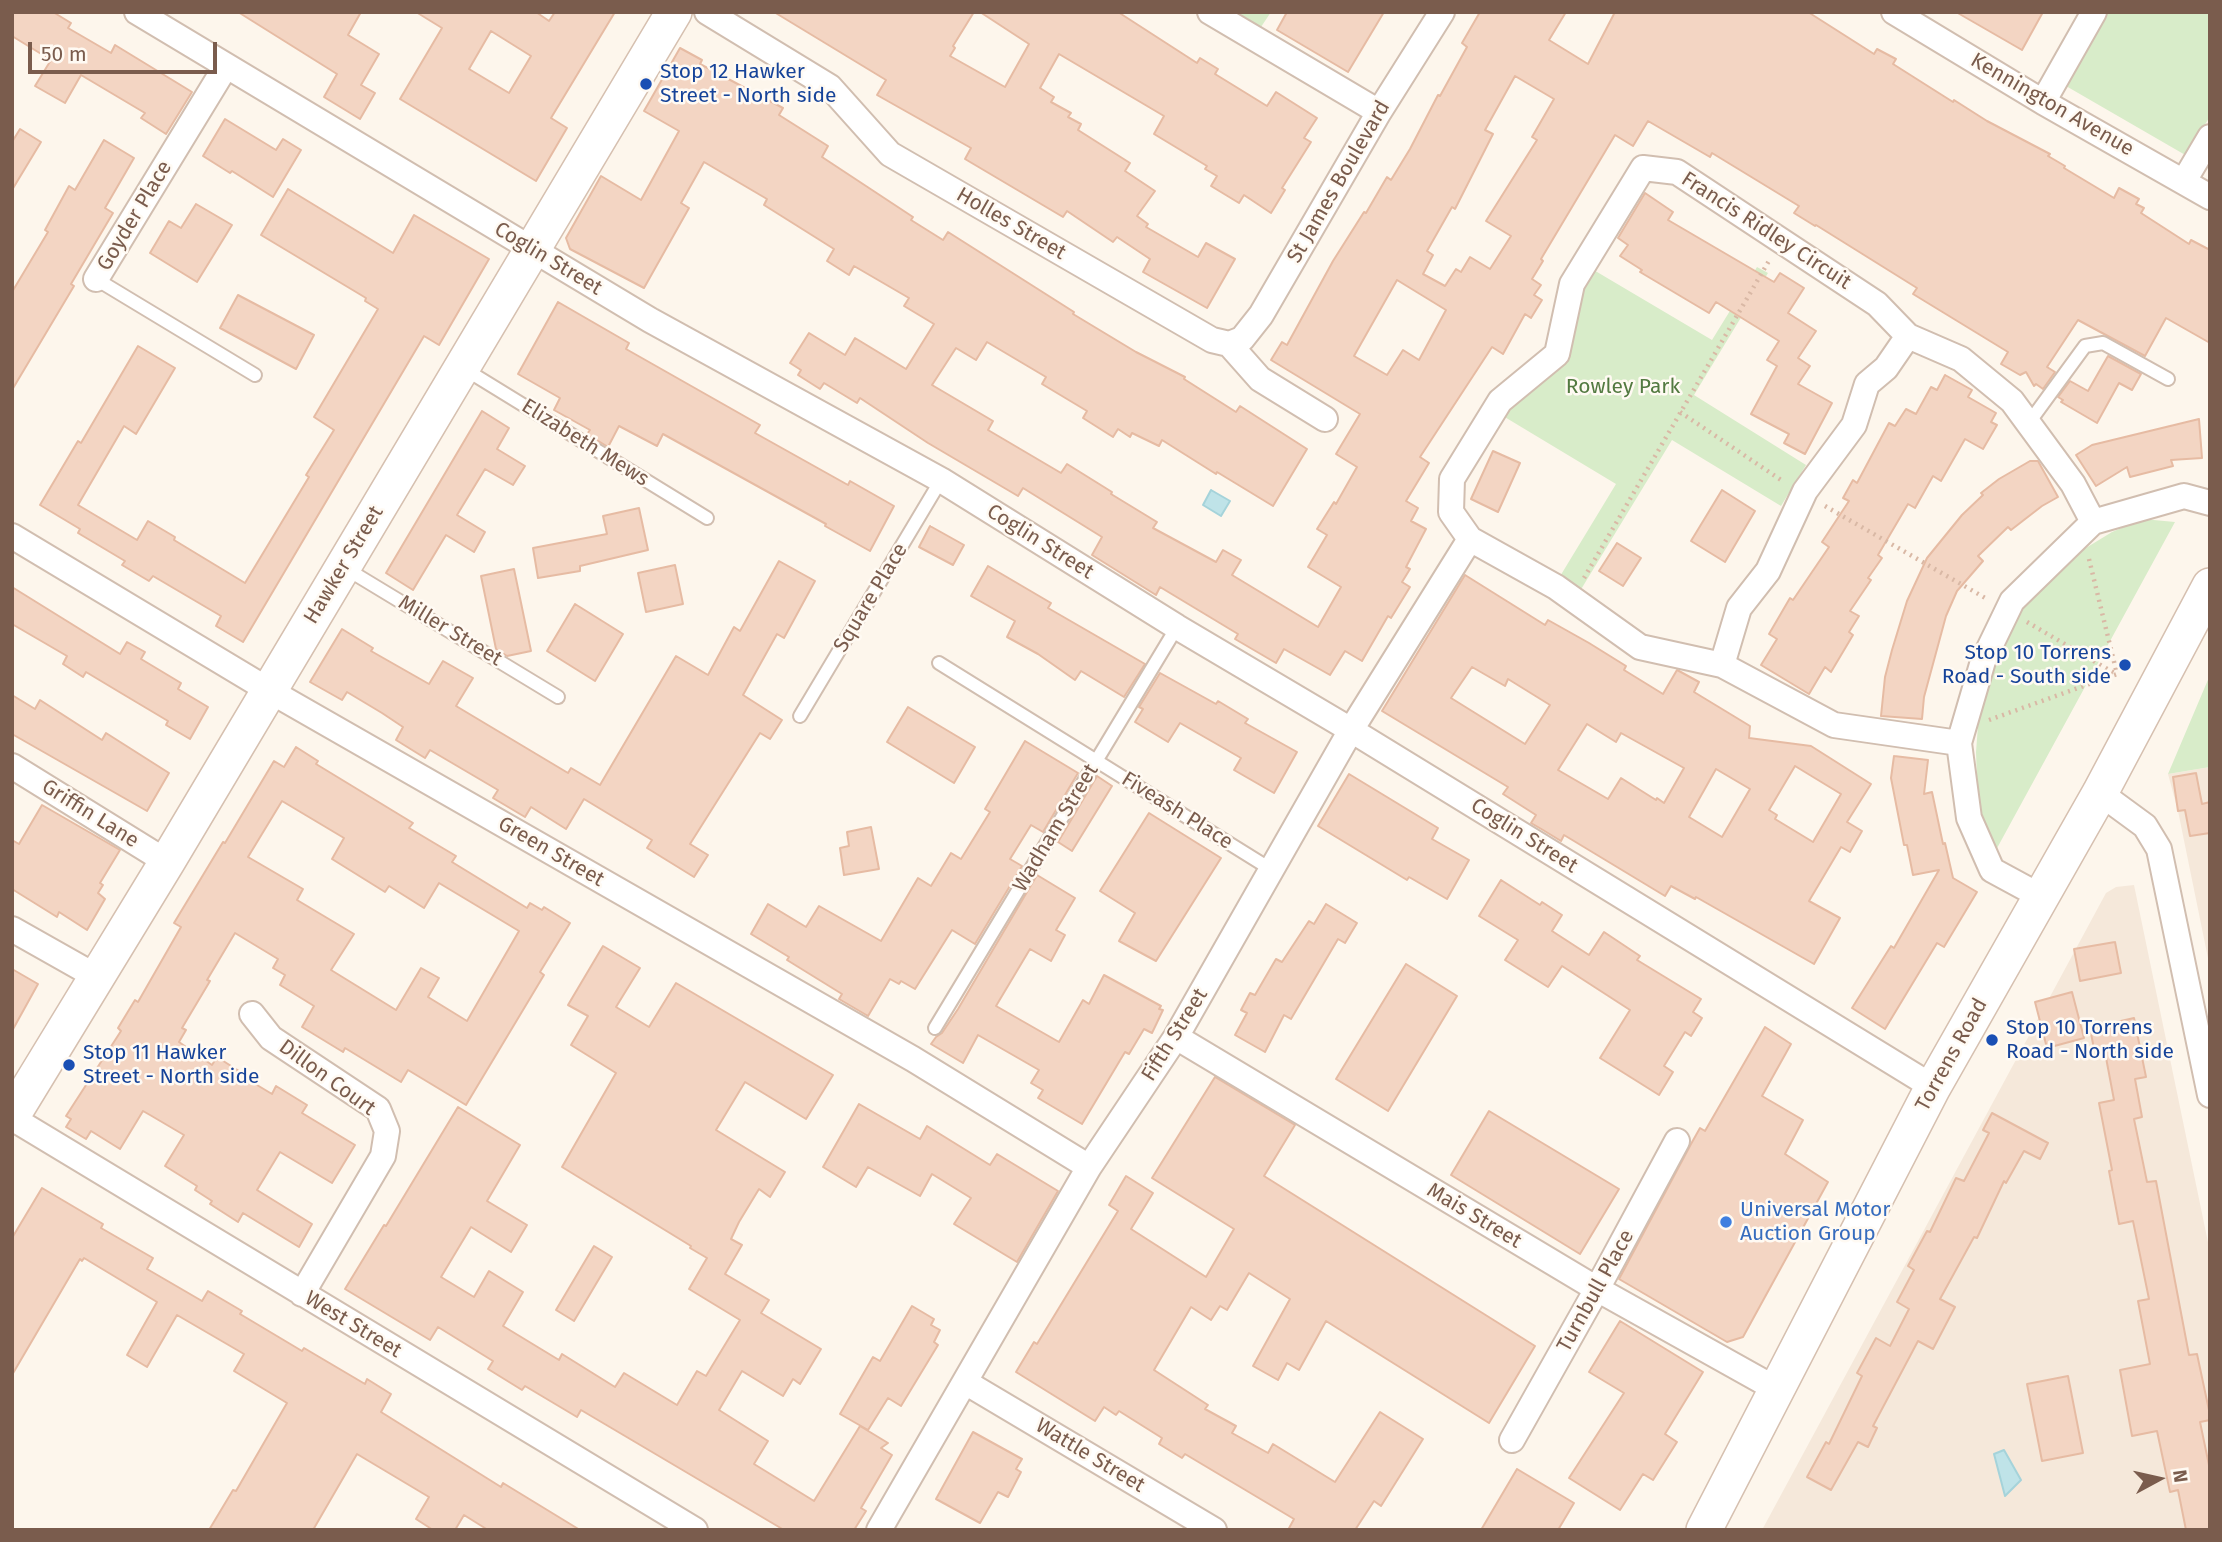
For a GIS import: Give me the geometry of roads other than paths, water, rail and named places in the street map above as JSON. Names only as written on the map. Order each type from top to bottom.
[{"type":"street","name":"Hawker Street","points":[[12,1117],[270,691],[674,12]]},
{"type":"street","name":"Holles Street","points":[[708,12],[830,88],[890,154],[1212,340],[1229,344],[1259,379],[1325,419]]},
{"type":"street","points":[[1210,12],[1379,113]]},
{"type":"street","name":"St James Boulevard","points":[[1229,344],[1241,339],[1261,315],[1379,113],[1442,12]]},
{"type":"street","name":"Kennington Avenue","points":[[1894,12],[2043,102],[2210,197]]},
{"type":"street","points":[[2043,102],[2094,12]]},
{"type":"street","name":"Coglin Street","points":[[140,13],[650,320],[941,480],[1177,627],[1351,730],[1933,1087]]},
{"type":"street","name":"Goyder Place","points":[[96,279],[226,66]]},
{"type":"street","points":[[2184,181],[2210,137]]},
{"type":"street","name":"Francis Ridley Circuit","points":[[1959,743],[1834,725],[1722,665],[1640,647],[1556,587],[1469,539],[1451,512],[1452,479],[1500,401],[1557,354],[1572,284],[1643,168],[1677,172],[1877,303],[1908,335],[1961,359],[2011,401],[2073,484],[2093,522]]},
{"type":"street","points":[[1722,665],[1739,608],[1768,571],[1804,495],[1854,425],[1867,384],[1886,368],[1908,335]]},
{"type":"street","points":[[2040,896],[1992,870],[1969,818],[1959,743],[1983,661],[2012,601],[2093,522],[2184,496],[2210,503]]},
{"type":"street","name":"Green Street","points":[[12,536],[270,691],[913,1059],[1089,1167]]},
{"type":"street","name":"Fifth Street","points":[[879,1530],[1089,1167],[1176,1037],[1351,730],[1469,539]]},
{"type":"street","name":"Torrens Road","points":[[1704,1530],[1933,1087],[2100,793],[2210,586]]},
{"type":"street","name":"Griffin Lane","points":[[12,766],[167,862]]},
{"type":"street","points":[[2100,793],[2145,826],[2159,849],[2210,1095]]},
{"type":"street","points":[[12,929],[97,977]]},
{"type":"street","name":"Dillon Court","points":[[252,1014],[271,1038],[378,1109],[387,1131],[383,1156],[302,1294]]},
{"type":"street","name":"Mais Street","points":[[1176,1037],[1597,1289],[1776,1389]]},
{"type":"street","name":"West Street","points":[[12,1117],[695,1530]]},
{"type":"street","name":"Turnbull Place","points":[[1512,1440],[1677,1141]]},
{"type":"street","name":"Wattle Street","points":[[965,1381],[1214,1530]]},
{"type":"lane","name":"Goyder Place","points":[[96,279],[255,375]]},
{"type":"lane","points":[[2028,424],[2085,346],[2103,343],[2168,379]]},
{"type":"lane","name":"Elizabeth Mews","points":[[463,368],[707,518]]},
{"type":"lane","name":"Square Place","points":[[800,716],[941,480]]},
{"type":"lane","name":"Miller Street","points":[[342,566],[558,697]]},
{"type":"lane","name":"Wadham Street","points":[[935,1028],[1177,627]]},
{"type":"lane","name":"Fiveash Place","points":[[939,663],[1272,870]]},
{"type":"water","points":[[1211,490],[1230,501],[1221,516],[1203,505]]},
{"type":"water","points":[[2004,1450],[2021,1480],[2005,1496],[1994,1454]]},
{"type":"place","name":"Stop 12 Hawker Street - North side","points":[[646,84]]},
{"type":"place","name":"Stop 10 Torrens Road - South side","points":[[2125,665]]},
{"type":"place","name":"Stop 10 Torrens Road - North side","points":[[1992,1040]]},
{"type":"place","name":"Stop 11 Hawker Street - North side","points":[[69,1065]]},
{"type":"place","name":"Universal Motor Auction Group","points":[[1726,1222]]},
{"type":"park label","name":"Rowley Park","points":[[1623,387]]}]
